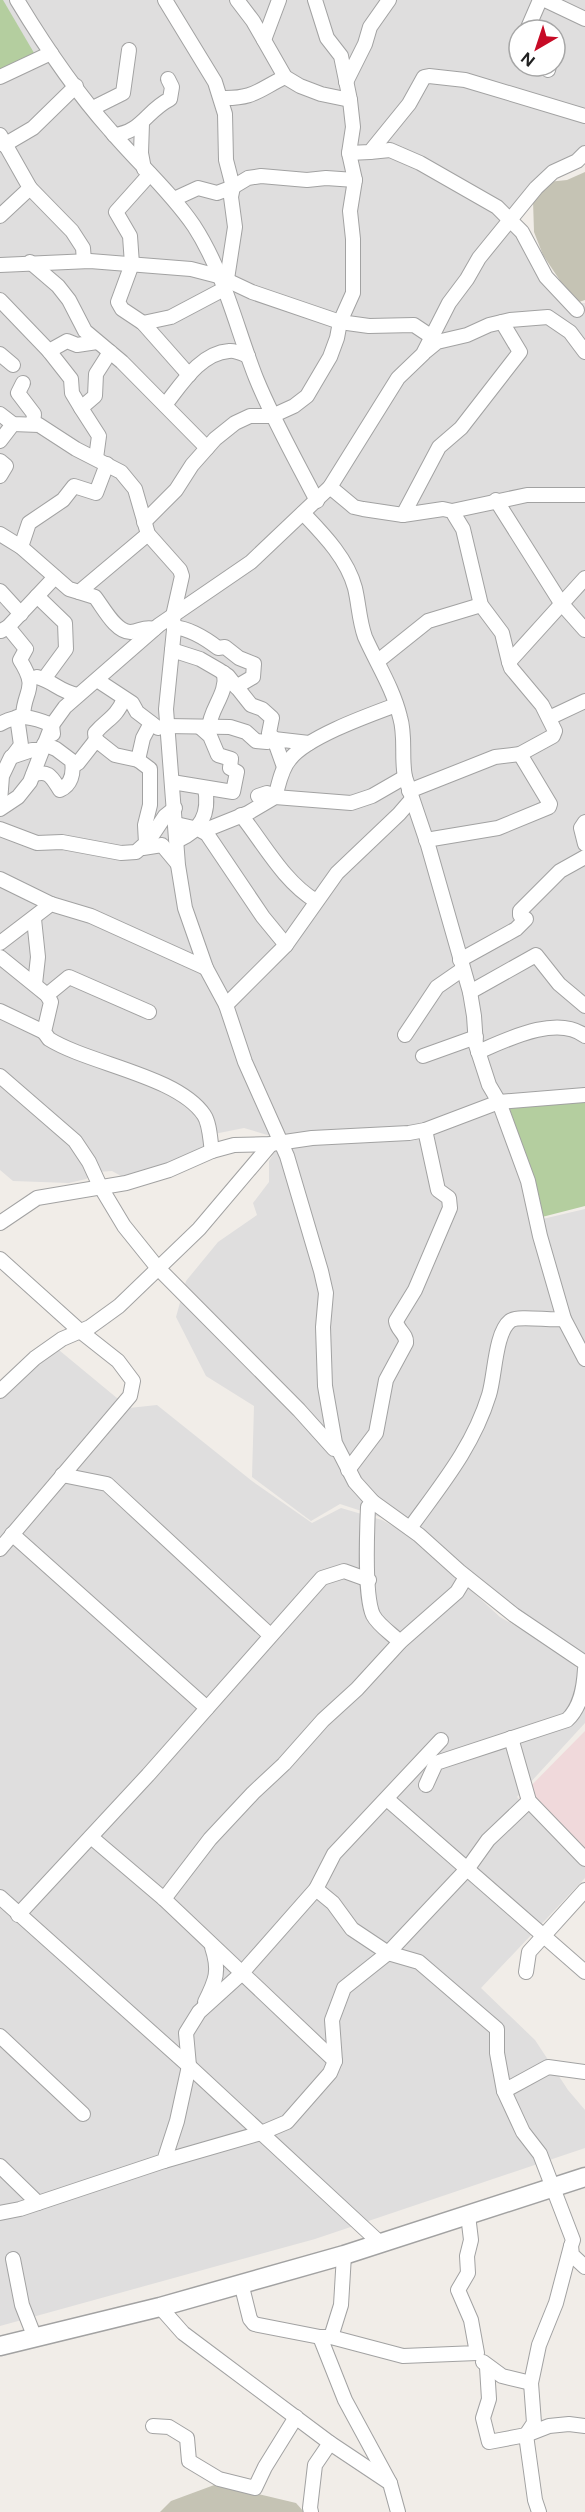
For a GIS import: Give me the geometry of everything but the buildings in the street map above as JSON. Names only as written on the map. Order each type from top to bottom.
[{"type":"street","points":[[17,0],[51,53],[76,86],[114,135],[174,199],[207,250],[223,281],[248,356],[272,416],[317,501]]},
{"type":"street","points":[[143,323],[171,317],[223,281],[236,227],[231,196],[233,187],[226,160],[225,114],[221,98],[208,69],[165,0]]},
{"type":"street","points":[[237,0],[285,77],[321,94],[350,100]]},
{"type":"street","points":[[264,40],[279,0]]},
{"type":"street","points":[[79,592],[146,528],[207,448],[235,423],[250,416],[272,416],[303,400],[317,383],[338,338],[340,322],[353,293],[353,238],[350,211],[355,180],[349,153],[353,127],[350,100],[340,56],[327,38],[315,0]]},
{"type":"street","points":[[346,82],[365,44],[370,27],[389,0]]},
{"type":"street","points":[[533,18],[542,0],[585,19]]},
{"type":"street","points":[[93,108],[123,93],[129,50]]},
{"type":"street","points":[[0,77],[51,53]]},
{"type":"street","points":[[370,152],[409,104],[424,77],[429,76],[465,80],[585,116]]},
{"type":"street","points":[[221,98],[237,98],[259,93],[285,77]]},
{"type":"street","points":[[114,135],[126,134],[142,123],[156,106],[170,99],[172,87],[168,79]]},
{"type":"street","points":[[76,86],[33,128],[2,140],[30,188],[72,231],[83,248],[84,261]]},
{"type":"street","points":[[142,123],[141,153],[147,171]]},
{"type":"street","points":[[349,153],[390,150],[420,163],[497,207],[522,232],[546,277],[581,310]]},
{"type":"street","points":[[423,354],[449,303],[467,279],[478,258],[553,172],[577,161],[585,153]]},
{"type":"street","points":[[147,171],[116,212],[130,236],[132,264],[118,302],[122,309],[143,323],[189,375]]},
{"type":"street","points":[[174,199],[198,188],[217,193],[248,178],[261,176],[307,180],[326,178],[355,180]]},
{"type":"street","points":[[0,216],[30,188]]},
{"type":"street","points":[[0,266],[30,262],[84,261],[191,269],[340,322],[369,326],[414,325],[432,337]]},
{"type":"street","points":[[30,262],[58,286],[69,300],[80,325],[207,448]]},
{"type":"street","points":[[0,300],[49,351],[71,379],[72,393],[99,436],[102,461],[96,492],[74,486],[63,500],[29,523],[21,547]]},
{"type":"street","points":[[0,809],[18,797],[33,776],[52,725],[65,707],[154,629],[174,622],[251,562],[317,501],[330,487],[398,378],[423,354],[437,342],[467,335],[489,325],[581,310]]},
{"type":"street","points":[[548,317],[570,332],[585,352]]},
{"type":"street","points":[[403,515],[439,447],[461,429],[519,352],[502,322]]},
{"type":"street","points":[[49,351],[67,341],[78,345],[97,342]]},
{"type":"street","points":[[165,405],[189,375],[210,357],[230,350],[248,356]]},
{"type":"street","points":[[81,408],[95,396],[96,374],[110,352]]},
{"type":"street","points":[[0,354],[13,365]]},
{"type":"street","points":[[23,383],[18,393],[33,414],[33,424]]},
{"type":"street","points":[[0,414],[13,424],[20,426],[39,425],[76,449],[121,472],[135,489],[146,528],[180,570],[182,576],[174,622],[166,709],[178,865],[185,908],[206,968],[225,1005],[325,1284],[323,1327],[326,1397],[332,1433],[341,1457],[348,1470],[373,1502],[410,1528],[514,1615],[585,1663]]},
{"type":"street","points":[[0,441],[13,424]]},
{"type":"street","points":[[0,461],[6,466],[0,476]]},
{"type":"street","points":[[330,487],[354,507],[403,515],[442,508],[452,511],[527,495],[585,495]]},
{"type":"street","points":[[496,500],[561,603],[585,630]]},
{"type":"street","points":[[225,1005],[286,945],[337,873],[399,814],[410,795],[476,764],[505,755],[520,754],[554,736],[555,731],[542,705],[511,668],[502,633],[481,605],[463,529],[452,511]]},
{"type":"street","points":[[303,513],[328,541],[348,570],[355,588],[362,627],[396,705],[404,736],[405,777],[426,840],[470,992],[478,1052],[489,1086],[499,1102],[528,1181],[540,1236],[564,1319],[584,1356]]},
{"type":"street","points":[[0,534],[21,547],[69,589],[95,597],[102,609],[123,630],[131,632],[149,627],[154,629]]},
{"type":"street","points":[[54,577],[21,614],[4,629],[26,649],[20,660],[32,675],[48,679],[61,691],[78,695]]},
{"type":"street","points":[[509,662],[585,578]]},
{"type":"street","points":[[0,591],[21,614]]},
{"type":"street","points":[[37,596],[65,623],[66,649],[44,679]]},
{"type":"street","points":[[378,661],[428,621],[481,605]]},
{"type":"street","points":[[174,622],[218,648],[225,647],[239,658],[254,664],[253,677],[236,687]]},
{"type":"street","points":[[172,650],[200,659],[224,673],[251,705],[269,714],[272,718],[269,733],[274,739],[284,767]]},
{"type":"street","points":[[0,802],[6,761],[21,745],[20,716],[30,689],[26,669]]},
{"type":"street","points":[[205,728],[224,687],[224,673]]},
{"type":"street","points":[[97,680],[132,703],[137,712],[167,733],[222,727],[238,729],[261,742],[274,739],[309,743]]},
{"type":"street","points":[[124,699],[115,717],[105,722],[95,733],[96,740],[115,755],[138,760],[150,769]]},
{"type":"street","points":[[549,718],[585,701]]},
{"type":"street","points":[[275,797],[284,767],[291,757],[309,743],[396,705]]},
{"type":"street","points":[[0,724],[20,716],[52,725]]},
{"type":"street","points":[[138,760],[143,738],[151,723]]},
{"type":"street","points":[[33,776],[44,772],[51,775],[60,790],[69,784],[71,761],[54,738],[52,725]]},
{"type":"street","points":[[205,728],[218,755],[231,759],[230,768],[237,772],[233,792]]},
{"type":"street","points":[[6,761],[43,747],[71,761],[78,762],[96,740]]},
{"type":"street","points":[[426,840],[498,828],[531,812],[546,810],[550,804],[520,754]]},
{"type":"street","points":[[150,769],[160,765],[171,765]]},
{"type":"street","points":[[143,848],[147,836],[145,825],[150,805],[150,769]]},
{"type":"street","points":[[143,848],[162,845],[176,832],[200,830],[241,816],[258,802],[275,797],[351,803],[372,796],[405,777]]},
{"type":"street","points":[[172,782],[233,792],[246,787],[255,792],[258,802]]},
{"type":"street","points":[[200,830],[206,811],[205,788]]},
{"type":"street","points":[[0,829],[37,843],[62,842],[131,854],[149,843],[165,816],[175,808]]},
{"type":"street","points":[[241,816],[287,876],[305,895],[316,901]]},
{"type":"street","points":[[585,822],[581,828],[585,844]]},
{"type":"street","points":[[200,830],[216,846],[263,917],[286,945]]},
{"type":"street","points":[[162,845],[178,865]]},
{"type":"street","points":[[405,1035],[437,987],[461,964],[516,929],[526,919],[520,915],[520,911],[535,894],[560,871],[585,857]]},
{"type":"street","points":[[0,879],[51,904],[91,916],[206,968]]},
{"type":"street","points":[[0,943],[51,904]]},
{"type":"street","points":[[34,919],[38,957],[35,984]]},
{"type":"street","points":[[470,992],[536,955],[559,984],[585,1006]]},
{"type":"street","points":[[0,957],[47,995],[51,1002],[44,1032]]},
{"type":"street","points":[[47,995],[69,977],[149,1012]]},
{"type":"street","points":[[0,1011],[44,1032],[56,1044],[171,1089],[191,1100],[206,1117],[212,1151]]},
{"type":"street","points":[[478,1052],[541,1029],[573,1029],[585,1036]]},
{"type":"street","points":[[423,1056],[476,1037]]},
{"type":"street","points":[[0,1076],[75,1141],[124,1226],[157,1267],[299,1410],[341,1457]]},
{"type":"street","points":[[0,1223],[37,1198],[126,1183],[169,1170],[212,1151],[234,1145],[276,1144],[312,1138],[409,1133],[426,1130],[499,1102],[585,1095]]},
{"type":"street","points":[[348,1470],[376,1433],[386,1380],[406,1343],[406,1337],[397,1326],[396,1321],[415,1290],[450,1208],[449,1198],[438,1190],[426,1130]]},
{"type":"street","points":[[0,1391],[35,1358],[62,1340],[104,1318],[199,1229],[276,1144]]},
{"type":"street","points":[[0,1259],[80,1331],[118,1361],[133,1381],[130,1396],[0,1549]]},
{"type":"street","points":[[410,1528],[476,1433],[489,1395],[499,1340],[505,1326],[517,1318],[553,1321],[564,1319]]},
{"type":"street","points":[[62,1475],[107,1484],[270,1635]]},
{"type":"street","points":[[373,1502],[368,1507],[367,1543],[374,1616],[400,1642]]},
{"type":"street","points":[[12,1534],[207,1708]]},
{"type":"street","points":[[18,1915],[91,1837],[322,1578],[344,1571],[369,1580]]},
{"type":"street","points":[[164,1899],[210,1839],[400,1642],[457,1592],[466,1577]]},
{"type":"street","points":[[426,1785],[436,1763],[567,1720],[578,1704],[585,1669]]},
{"type":"street","points":[[511,1738],[529,1801],[585,1858]]},
{"type":"street","points":[[199,2012],[241,1974],[316,1888],[334,1854],[441,1740]]},
{"type":"street","points":[[387,1799],[585,1972]]},
{"type":"street","points":[[0,2213],[20,2210],[164,2161],[261,2133],[287,2122],[330,2073],[335,2061],[332,2020],[344,1988],[388,1953],[468,1868],[488,1840],[529,1801]]},
{"type":"street","points":[[91,1837],[164,1899],[335,2061]]},
{"type":"street","points":[[316,1888],[333,1904],[352,1929],[388,1953],[419,1962],[497,2029],[497,2053],[504,2091],[523,2132],[540,2154],[573,2240],[565,2260],[566,2269],[558,2296],[538,2345],[531,2384],[534,2423],[526,2435],[535,2500],[539,2512]]},
{"type":"street","points":[[526,1972],[529,1952],[585,1890]]},
{"type":"street","points":[[0,1897],[379,2242]]},
{"type":"street","points":[[164,2161],[177,2121],[189,2067],[186,2033],[216,1980],[217,1961],[212,1945]]},
{"type":"street","points":[[0,2036],[83,2114]]},
{"type":"street","points":[[504,2091],[548,2067],[556,2066],[585,2072]]},
{"type":"street","points":[[0,2166],[38,2203]]},
{"type":"street","points":[[0,2346],[160,2307],[345,2254],[585,2177]]},
{"type":"street","points":[[468,2215],[471,2240],[467,2256],[468,2273],[458,2290],[471,2320],[477,2353],[488,2367],[502,2376],[531,2384]]},
{"type":"street","points":[[571,2246],[572,2255],[585,2267]]},
{"type":"street","points":[[345,2254],[341,2305],[326,2337],[345,2400],[390,2483],[398,2512]]},
{"type":"street","points":[[13,2259],[22,2305],[35,2338]]},
{"type":"street","points":[[241,2283],[250,2319],[254,2324],[326,2337],[403,2356],[477,2353]]},
{"type":"street","points":[[160,2307],[183,2333],[330,2443],[390,2483]]},
{"type":"street","points":[[488,2367],[489,2399],[483,2418],[489,2442],[526,2435],[549,2426],[569,2424],[585,2426]]},
{"type":"street","points":[[153,2426],[170,2427],[187,2438],[189,2462],[219,2479],[255,2488],[265,2467],[296,2418]]},
{"type":"street","points":[[312,2512],[309,2508],[315,2465],[330,2443]]},
{"type":"shaded area","points":[[0,0],[585,0],[585,152],[508,211],[563,304],[585,303],[585,1091],[423,1126],[274,1137],[244,1128],[214,1134],[202,1153],[157,1173],[121,1176],[112,1171],[97,1172],[86,1179],[69,1183],[13,1181],[0,1170]]},
{"type":"shaded area","points":[[585,172],[585,300],[579,302],[561,282],[543,255],[534,232],[533,200],[548,182],[567,180]]},
{"type":"shaded area","points":[[497,1107],[534,1221],[585,1209],[585,1669],[546,1641],[500,1614],[417,1538],[383,1518],[340,1504],[311,1521],[252,1477],[254,1406],[206,1376],[176,1317],[186,1281],[218,1242],[257,1215],[253,1203],[269,1182],[269,1161],[275,1151],[289,1146],[383,1139]]},
{"type":"shaded area","points":[[48,1341],[129,1408],[157,1405],[252,1481],[312,1523],[341,1508],[382,1520],[414,1538],[500,1617],[545,1643],[585,1674],[585,1723],[517,1797],[585,1866],[585,1878],[481,1988],[535,2040],[568,2090],[585,2110],[585,2148],[315,2239],[0,2326],[0,1385]]},
{"type":"shaded area","points":[[585,1731],[585,1863],[519,1798]]},
{"type":"shaded area","points":[[217,2484],[296,2503],[304,2512],[160,2512],[171,2501]]},
{"type":"green space","points":[[0,0],[3,0],[37,58],[0,72]]},
{"type":"green space","points":[[585,1098],[585,1206],[542,1217],[508,1103]]}]
